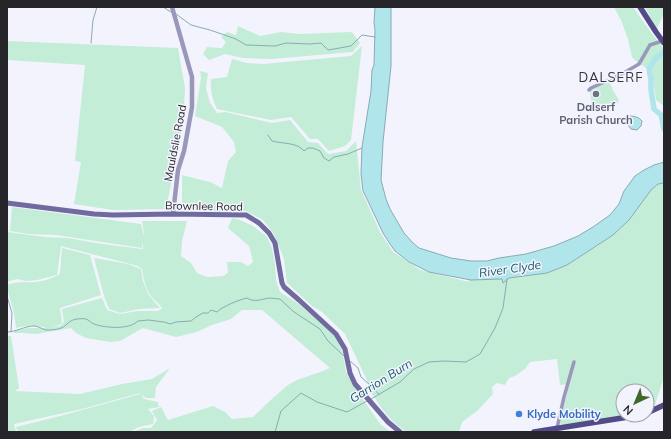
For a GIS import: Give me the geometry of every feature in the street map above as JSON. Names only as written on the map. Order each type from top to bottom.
[{"type":"main road","points":[[640,7],[663,42]]},
{"type":"main road","name":"Brownlee Road","points":[[7,203],[113,215],[246,215],[259,223],[269,232],[275,243],[284,287],[336,334],[345,349],[350,373],[355,384],[388,422],[400,432]]},
{"type":"main road","points":[[534,432],[615,419]]},
{"type":"street","name":"Mauldslie Road","points":[[172,7],[192,77],[192,107],[184,151],[178,170],[173,214]]},
{"type":"street","points":[[589,90],[639,64],[650,45],[663,42]]},
{"type":"street","points":[[557,428],[574,362]]},
{"type":"green space","points":[[614,7],[633,7],[662,46],[664,53],[664,106],[656,100],[652,72],[632,57],[628,39],[621,20]]},
{"type":"green space","points":[[645,7],[664,7],[664,13],[657,29]]},
{"type":"green space","points":[[238,26],[260,36],[281,32],[299,34],[352,32],[360,43],[353,52],[272,59],[243,58],[225,54],[209,60],[203,54],[207,47],[222,48],[226,42],[221,37],[227,32],[236,35]]},
{"type":"green space","points":[[7,41],[178,48],[185,88],[183,124],[166,209],[113,210],[74,204],[81,162],[75,161],[85,65],[7,60]]},
{"type":"green space","points":[[362,46],[351,140],[345,146],[329,151],[318,139],[310,139],[291,117],[271,120],[217,109],[214,102],[211,91],[211,79],[227,77],[232,59],[247,63],[263,64],[351,56]]},
{"type":"green space","points":[[200,71],[208,73],[206,88],[210,103],[217,113],[226,112],[272,123],[290,120],[308,142],[318,143],[328,154],[346,151],[356,141],[361,190],[380,232],[393,252],[420,270],[469,282],[468,280],[503,279],[503,282],[509,278],[547,273],[567,265],[613,235],[629,220],[651,190],[658,184],[664,183],[664,377],[655,405],[655,383],[615,383],[615,418],[562,425],[560,423],[569,384],[560,385],[557,359],[530,362],[525,369],[509,378],[505,385],[497,383],[492,387],[493,394],[477,411],[462,422],[459,432],[406,432],[388,416],[372,395],[366,378],[345,334],[322,312],[312,306],[287,283],[284,259],[274,234],[263,220],[246,211],[224,212],[182,208],[182,175],[210,182],[222,188],[228,161],[236,152],[234,142],[222,127],[195,116],[201,78]]},
{"type":"green space","points":[[609,82],[619,100],[618,103],[592,109],[590,90]]},
{"type":"green space","points":[[12,207],[141,224],[144,236],[142,221],[187,221],[182,241],[181,256],[191,263],[197,273],[207,277],[224,276],[228,272],[227,262],[241,262],[248,266],[253,262],[249,246],[228,228],[232,218],[253,226],[267,237],[272,248],[276,280],[280,292],[299,304],[334,335],[342,350],[346,372],[357,391],[381,425],[391,432],[133,432],[143,428],[151,428],[157,420],[152,411],[161,407],[168,420],[213,406],[225,412],[232,419],[253,417],[288,385],[297,380],[330,368],[262,310],[242,310],[231,319],[197,332],[176,337],[143,328],[120,341],[110,342],[86,338],[76,333],[71,328],[36,334],[14,333],[14,330],[47,328],[39,326],[24,326],[16,328],[7,285],[42,281],[60,274],[62,248],[90,255],[101,295],[60,308],[62,323],[52,327],[60,326],[64,322],[62,309],[102,298],[107,310],[120,314],[137,311],[158,311],[162,308],[152,298],[147,290],[142,269],[138,266],[61,246],[57,275],[37,280],[26,281],[17,279],[7,282],[7,232],[45,237],[68,238],[143,249],[143,242],[142,248],[56,235],[29,234],[10,231]]},
{"type":"green space","points":[[94,258],[128,264],[141,269],[143,281],[148,294],[160,308],[139,309],[120,313],[109,309]]},
{"type":"green space","points":[[7,336],[11,336],[19,388],[15,391],[80,394],[122,384],[152,379],[170,368],[156,387],[155,398],[146,398],[141,394],[144,399],[158,402],[159,407],[148,409],[154,416],[153,424],[139,427],[129,432],[18,432],[16,427],[64,415],[140,393],[82,409],[14,424],[16,432],[7,432]]},
{"type":"water","name":"River Clyde","points":[[375,7],[391,7],[391,66],[383,142],[381,180],[390,209],[404,233],[419,248],[451,258],[471,261],[487,261],[526,254],[554,246],[578,236],[593,227],[610,215],[619,204],[624,191],[635,176],[654,165],[664,162],[664,183],[658,184],[651,190],[629,220],[613,235],[567,265],[547,273],[509,278],[503,283],[502,279],[471,280],[429,272],[409,262],[395,251],[390,244],[383,233],[363,191],[361,174],[362,147],[371,91],[372,70],[374,65]]},
{"type":"water","points":[[628,116],[636,117],[642,121],[641,126],[637,130],[631,129],[625,121]]},
{"type":"waterway","points":[[91,43],[93,20],[97,7]]},
{"type":"waterway","points":[[163,7],[171,12]]},
{"type":"waterway","points":[[176,14],[191,25],[236,39],[246,45],[275,46],[286,43],[321,43],[328,50],[351,46],[362,35],[375,37]]},
{"type":"waterway","points":[[664,52],[657,57],[649,69],[654,109],[661,115],[664,129]]},
{"type":"waterway","points":[[268,135],[272,141],[298,146],[304,151],[308,148],[313,148],[320,151],[324,158],[329,161],[334,157],[348,154],[362,148]]},
{"type":"waterway","name":"Garrion Burn","points":[[371,399],[400,382],[414,369],[429,362],[466,362],[480,354],[495,328],[503,308],[507,279]]},
{"type":"waterway","points":[[7,296],[12,313],[11,332]]},
{"type":"waterway","points":[[7,332],[34,326],[46,330],[58,329],[76,319],[86,319],[93,324],[110,327],[129,326],[138,321],[148,320],[170,324],[191,321],[203,313],[208,313],[211,310],[217,312],[227,306],[247,298],[255,300],[271,298],[280,299],[294,312],[320,329],[328,341],[344,356]]},
{"type":"waterway","points":[[350,361],[358,368],[361,377],[370,385]]},
{"type":"waterway","points":[[371,387],[379,394]]},
{"type":"waterway","name":"Garrion Burn","points":[[275,432],[281,411],[301,393],[317,402],[347,412],[367,401]]},
{"type":"place","name":"Dalserf Parish Church","points":[[596,94]]},
{"type":"place","name":"Klyde Mobility","points":[[519,414]]},
{"type":"district","name":"DALSERF","points":[[611,77]]}]
